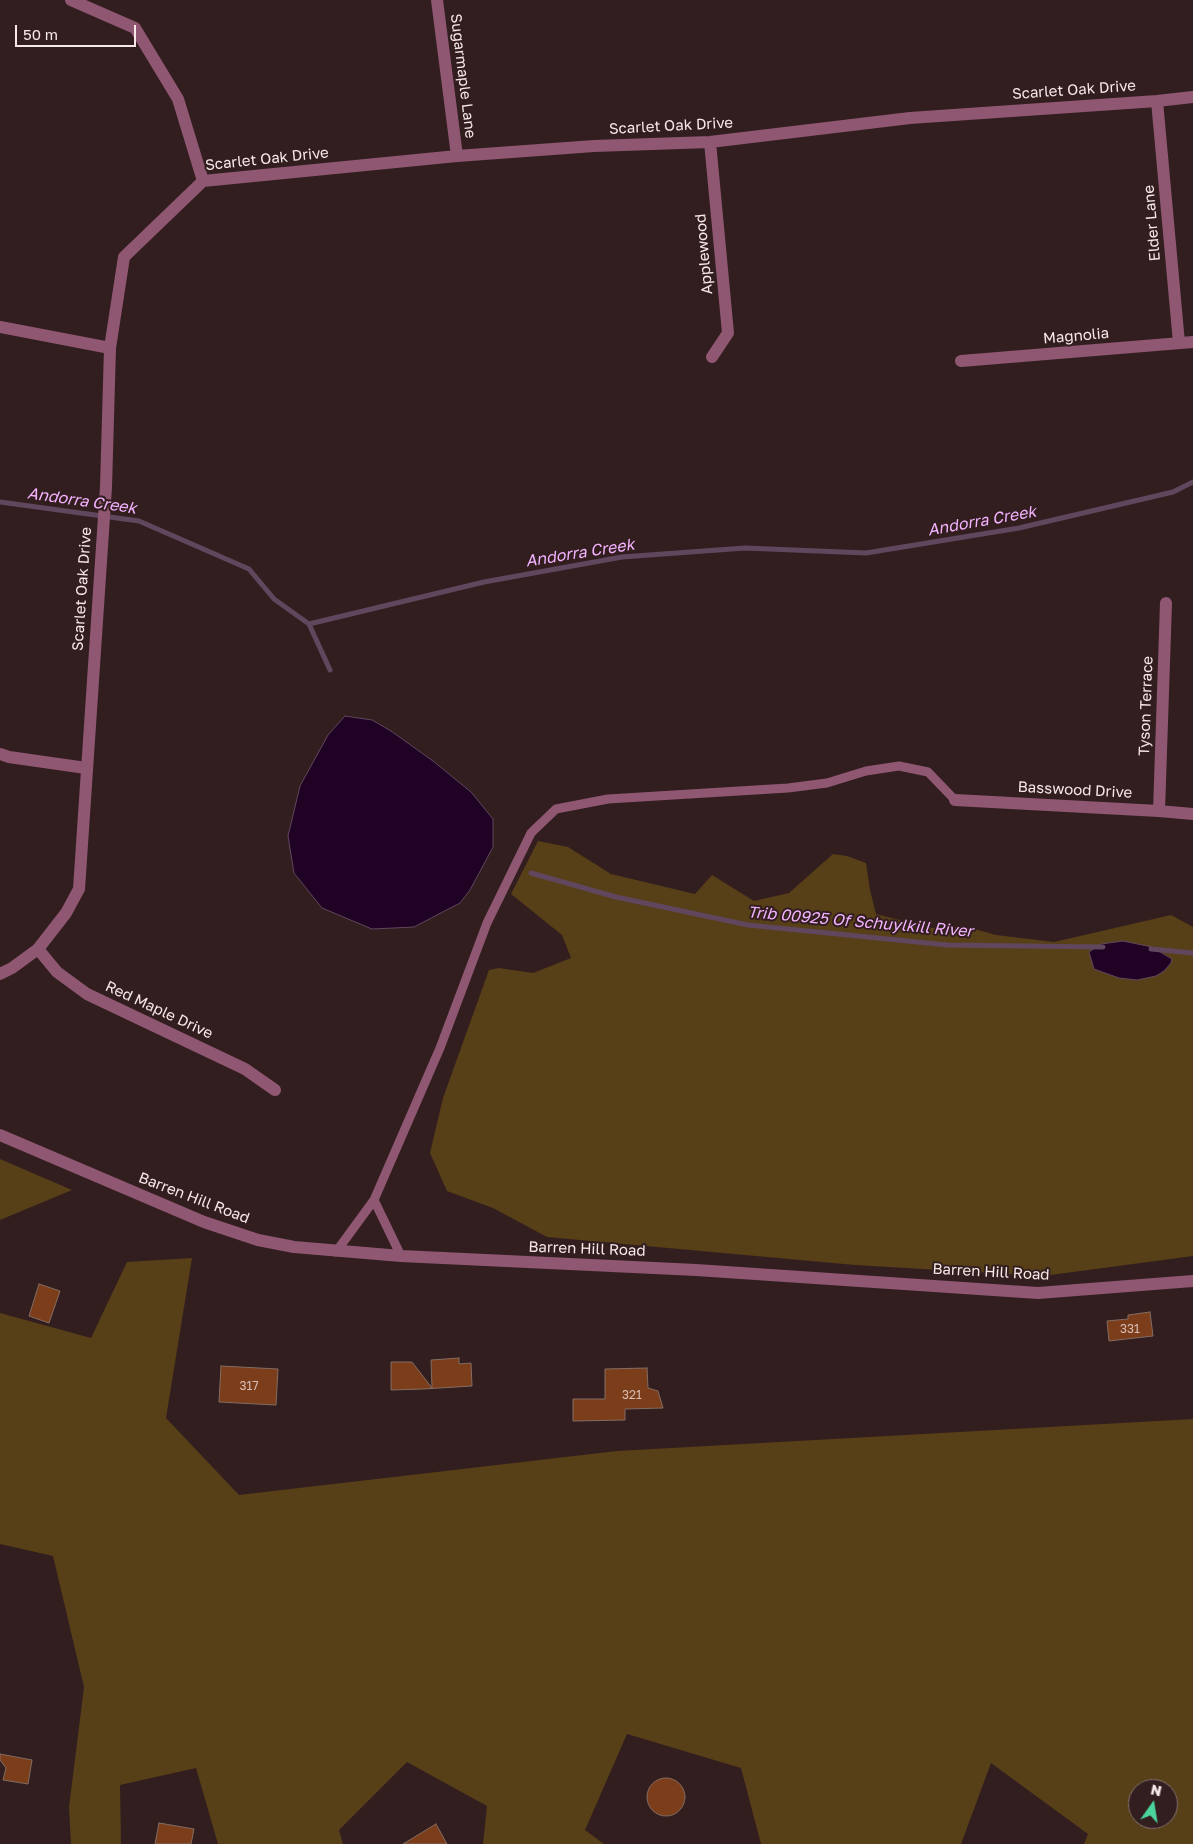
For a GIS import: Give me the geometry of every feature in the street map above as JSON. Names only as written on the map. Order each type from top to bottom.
[{"type":"street","points":[[70,0],[135,28],[178,99],[203,181]]},
{"type":"street","name":"Sugarmaple Lane","points":[[437,0],[458,156]]},
{"type":"street","name":"Scarlet Oak Drive","points":[[0,974],[12,968],[38,949],[66,913],[78,889],[106,488],[110,348],[124,257],[203,181],[458,156],[594,146],[710,142],[910,118],[1193,97]]},
{"type":"street","name":"Elder Lane","points":[[1157,101],[1180,343]]},
{"type":"street","name":"Applewood","points":[[710,142],[728,333],[712,357]]},
{"type":"street","points":[[0,327],[110,348]]},
{"type":"street","name":"Magnolia","points":[[961,360],[1193,342]]},
{"type":"street","name":"Tyson Terrace","points":[[1159,811],[1166,602]]},
{"type":"street","points":[[0,754],[9,757],[86,768]]},
{"type":"street","name":"Basswood Drive","points":[[955,800],[1193,814]]},
{"type":"street","name":"Red Maple Drive","points":[[38,949],[57,972],[87,994],[245,1069],[275,1090]]},
{"type":"street","name":"Barren Hill Road","points":[[0,1135],[215,1226],[294,1248],[401,1256],[696,1270],[1038,1293],[1193,1281]]},
{"type":"lane","points":[[336,1252],[374,1200],[440,1048],[487,923],[531,833],[556,809],[608,798],[788,788],[827,783],[866,771],[899,766],[928,772],[955,800]]},
{"type":"lane","points":[[374,1200],[401,1256]]},
{"type":"shaded area","points":[[345,716],[372,720],[391,731],[433,761],[471,792],[493,819],[493,847],[470,890],[460,903],[414,927],[372,929],[322,908],[294,873],[288,836],[300,786],[328,735]]},
{"type":"shaded area","points":[[538,841],[568,847],[611,874],[695,894],[712,875],[754,901],[789,893],[833,854],[847,856],[866,863],[876,914],[931,928],[967,927],[996,935],[1054,942],[1171,915],[1193,927],[1193,1256],[1043,1276],[855,1265],[547,1237],[493,1208],[447,1191],[430,1153],[443,1098],[489,970],[499,968],[533,973],[571,958],[562,935],[511,894]]},
{"type":"shaded area","points":[[1123,941],[1152,947],[1172,959],[1171,963],[1156,976],[1137,980],[1119,978],[1094,969],[1089,952],[1101,944]]},
{"type":"shaded area","points":[[0,1159],[72,1190],[0,1220]]},
{"type":"shaded area","points":[[192,1258],[166,1418],[239,1495],[617,1451],[1193,1419],[1193,1844],[1084,1844],[1088,1834],[991,1763],[961,1844],[761,1844],[741,1768],[627,1734],[585,1830],[604,1844],[483,1844],[487,1806],[407,1762],[339,1830],[343,1844],[218,1844],[196,1768],[120,1785],[121,1844],[71,1844],[69,1807],[84,1687],[53,1556],[0,1544],[0,1313],[91,1338],[127,1262]]},
{"type":"building","points":[[39,1284],[60,1291],[49,1323],[29,1316]]},
{"type":"building","points":[[1150,1312],[1153,1336],[1109,1341],[1107,1321],[1128,1319],[1128,1315]]},
{"type":"building","points":[[459,1358],[459,1364],[471,1363],[472,1386],[423,1389],[391,1390],[391,1362],[412,1362],[432,1388],[431,1360]]},
{"type":"building","points":[[221,1366],[278,1369],[276,1405],[219,1402]]},
{"type":"building","points":[[647,1368],[648,1388],[658,1391],[663,1408],[625,1409],[625,1420],[573,1421],[573,1399],[605,1399],[605,1369]]},
{"type":"building","points":[[0,1754],[32,1760],[28,1784],[3,1780],[6,1768],[0,1760]]},
{"type":"building","points":[[666,1778],[679,1784],[685,1797],[679,1810],[666,1816],[653,1810],[647,1797],[653,1784]]},
{"type":"building","points":[[159,1823],[194,1829],[191,1844],[155,1844]]},
{"type":"building","points":[[436,1824],[447,1844],[403,1844]]},
{"type":"waterway","name":"Andorra Creek","points":[[0,502],[139,521],[249,569],[274,599],[309,624],[484,582],[622,557],[745,548],[866,553],[1019,528],[1173,492],[1193,482]]},
{"type":"waterway","name":"Trib 00925 Of Schuylkill River","points":[[309,624],[330,670]]},
{"type":"waterway","name":"Trib 00925 Of Schuylkill River","points":[[531,873],[616,897],[748,925],[947,945],[1103,947]]},
{"type":"waterway","name":"Trib 00925 Of Schuylkill River","points":[[1151,949],[1193,953]]}]
